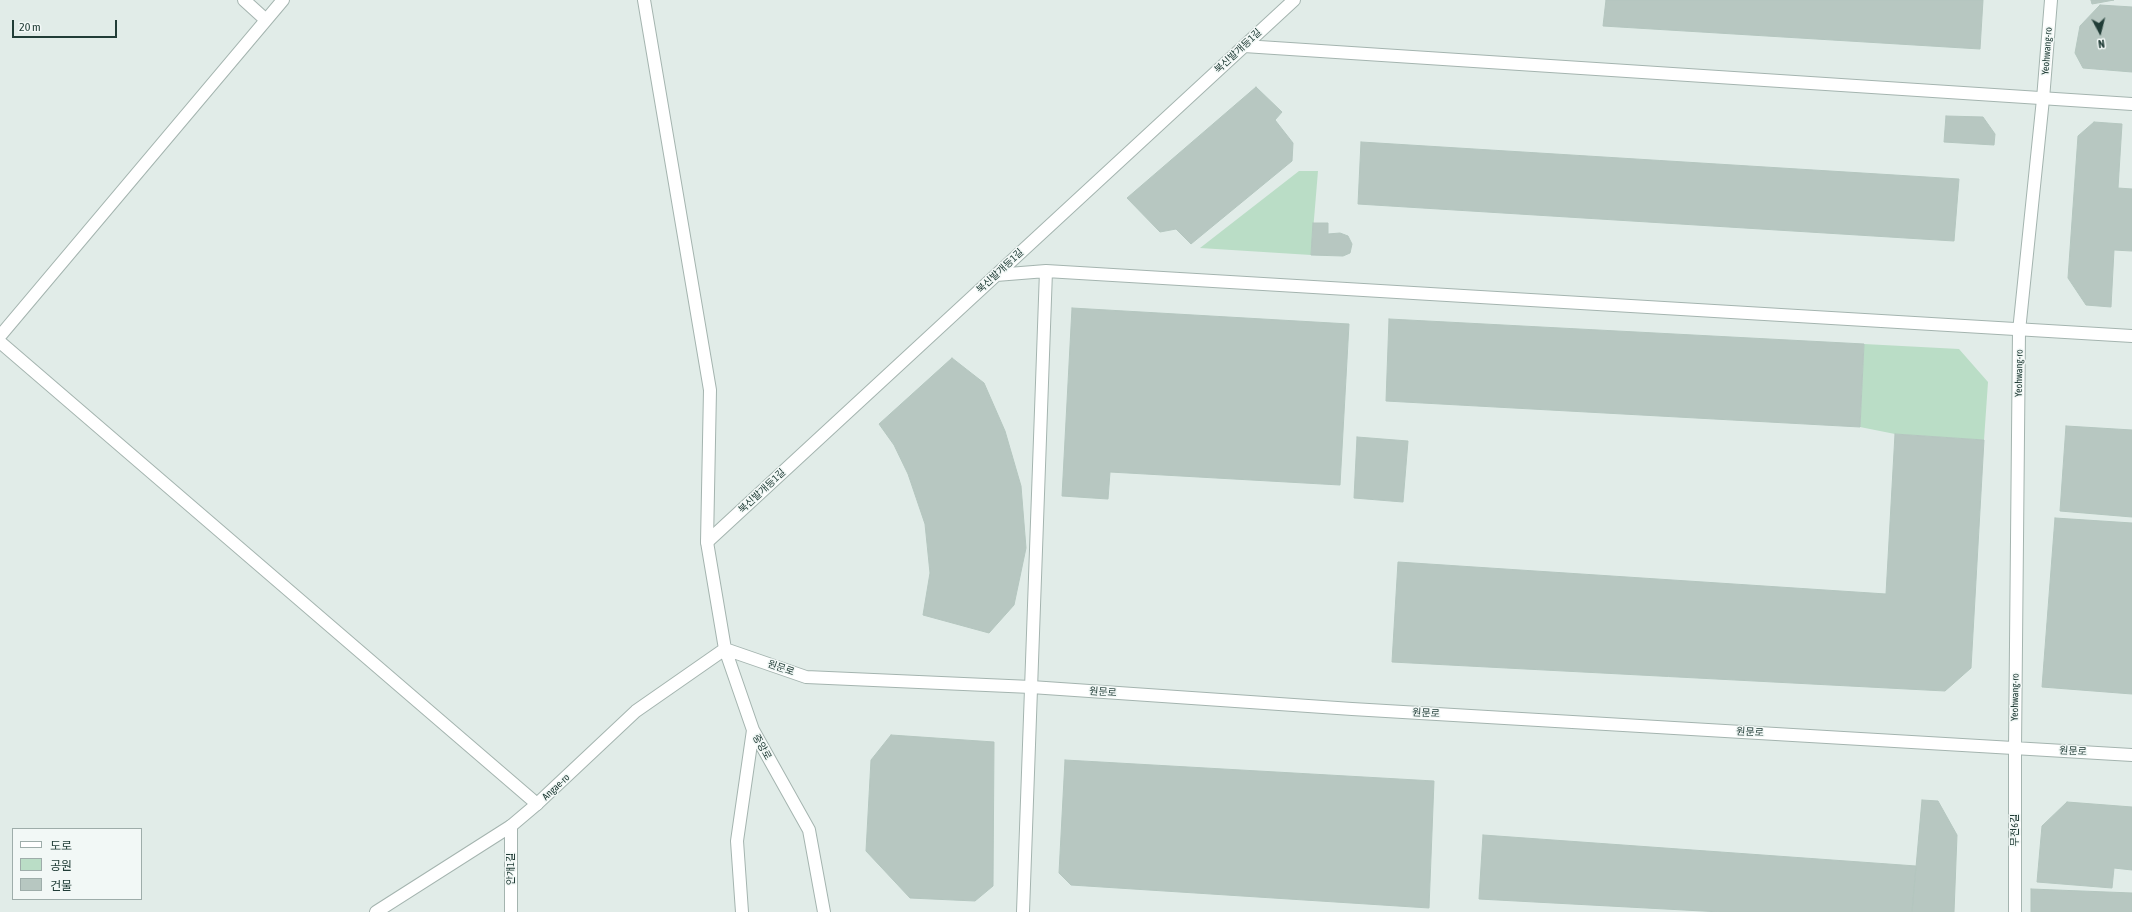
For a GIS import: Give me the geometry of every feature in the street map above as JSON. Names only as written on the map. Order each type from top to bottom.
[{"type":"street","points":[[244,0],[266,20]]},
{"type":"street","points":[[0,336],[283,0]]},
{"type":"street","points":[[644,0],[710,390],[707,542],[725,649],[753,730]]},
{"type":"street","name":"북신발개등1길","points":[[707,542],[1294,0]]},
{"type":"street","name":"Yeohwang-ro","points":[[2015,748],[2019,331],[2043,99],[2051,0]]},
{"type":"street","points":[[1244,46],[2132,104]]},
{"type":"street","points":[[996,275],[1046,271],[2019,331],[2132,336]]},
{"type":"street","points":[[1024,912],[1046,271]]},
{"type":"street","points":[[0,342],[537,804]]},
{"type":"street","name":"원문로","points":[[725,649],[806,677],[1031,687],[1352,709],[2132,755]]},
{"type":"street","name":"Angae-ro","points":[[376,912],[510,826],[537,804],[636,711],[725,649]]},
{"type":"street","name":"중앙로","points":[[742,912],[737,841],[753,730]]},
{"type":"street","name":"중앙로","points":[[753,730],[808,830],[824,912]]},
{"type":"street","name":"무전6길","points":[[2015,748],[2015,912]]},
{"type":"street","name":"안개1길","points":[[510,826],[511,912]]},
{"type":"green space","points":[[1299,171],[1318,171],[1311,255],[1200,248]]},
{"type":"green space","points":[[1864,344],[1959,349],[1988,382],[1984,440],[1895,434],[1860,427]]},
{"type":"building","points":[[1606,0],[1983,0],[1980,49],[1603,26]]},
{"type":"building","points":[[2091,0],[2114,0],[2092,4]]},
{"type":"building","points":[[2100,5],[2132,7],[2132,72],[2083,68],[2075,53],[2080,26]]},
{"type":"building","points":[[1256,87],[1282,112],[1275,120],[1293,143],[1292,161],[1191,244],[1176,229],[1160,232],[1127,198]]},
{"type":"building","points":[[1946,116],[1983,117],[1995,134],[1994,145],[1944,142]]},
{"type":"building","points":[[2094,122],[2122,124],[2118,188],[2132,189],[2132,251],[2114,250],[2111,307],[2086,305],[2068,278],[2078,136]]},
{"type":"building","points":[[1361,142],[1959,179],[1954,241],[1358,204]]},
{"type":"building","points":[[1313,223],[1328,223],[1328,234],[1340,233],[1348,236],[1352,244],[1350,253],[1343,256],[1311,255]]},
{"type":"building","points":[[1072,308],[1349,324],[1340,485],[1110,472],[1108,499],[1062,496]]},
{"type":"building","points":[[1389,319],[1864,344],[1860,427],[1386,401]]},
{"type":"building","points":[[952,358],[984,383],[1005,431],[1021,486],[1026,548],[1014,605],[989,633],[923,615],[930,573],[925,524],[908,474],[894,445],[879,424]]},
{"type":"building","points":[[2066,426],[2132,430],[2132,517],[2060,511]]},
{"type":"building","points":[[1895,434],[1984,440],[1971,668],[1945,691],[1392,662],[1398,562],[1886,594]]},
{"type":"building","points":[[1357,437],[1408,441],[1403,502],[1354,498]]},
{"type":"building","points":[[2055,518],[2132,523],[2132,694],[2042,687]]},
{"type":"building","points":[[891,735],[994,742],[993,886],[975,901],[910,898],[866,851],[871,760]]},
{"type":"building","points":[[1065,760],[1434,781],[1429,908],[1071,885],[1059,873]]},
{"type":"building","points":[[1922,800],[1938,801],[1957,835],[1954,912],[1912,912]]},
{"type":"building","points":[[2067,802],[2132,807],[2132,870],[2114,868],[2112,888],[2037,882],[2042,826]]},
{"type":"building","points":[[1483,835],[1916,866],[1912,912],[1721,912],[1479,899]]},
{"type":"building","points":[[2031,889],[2132,893],[2132,912],[2031,912]]}]
